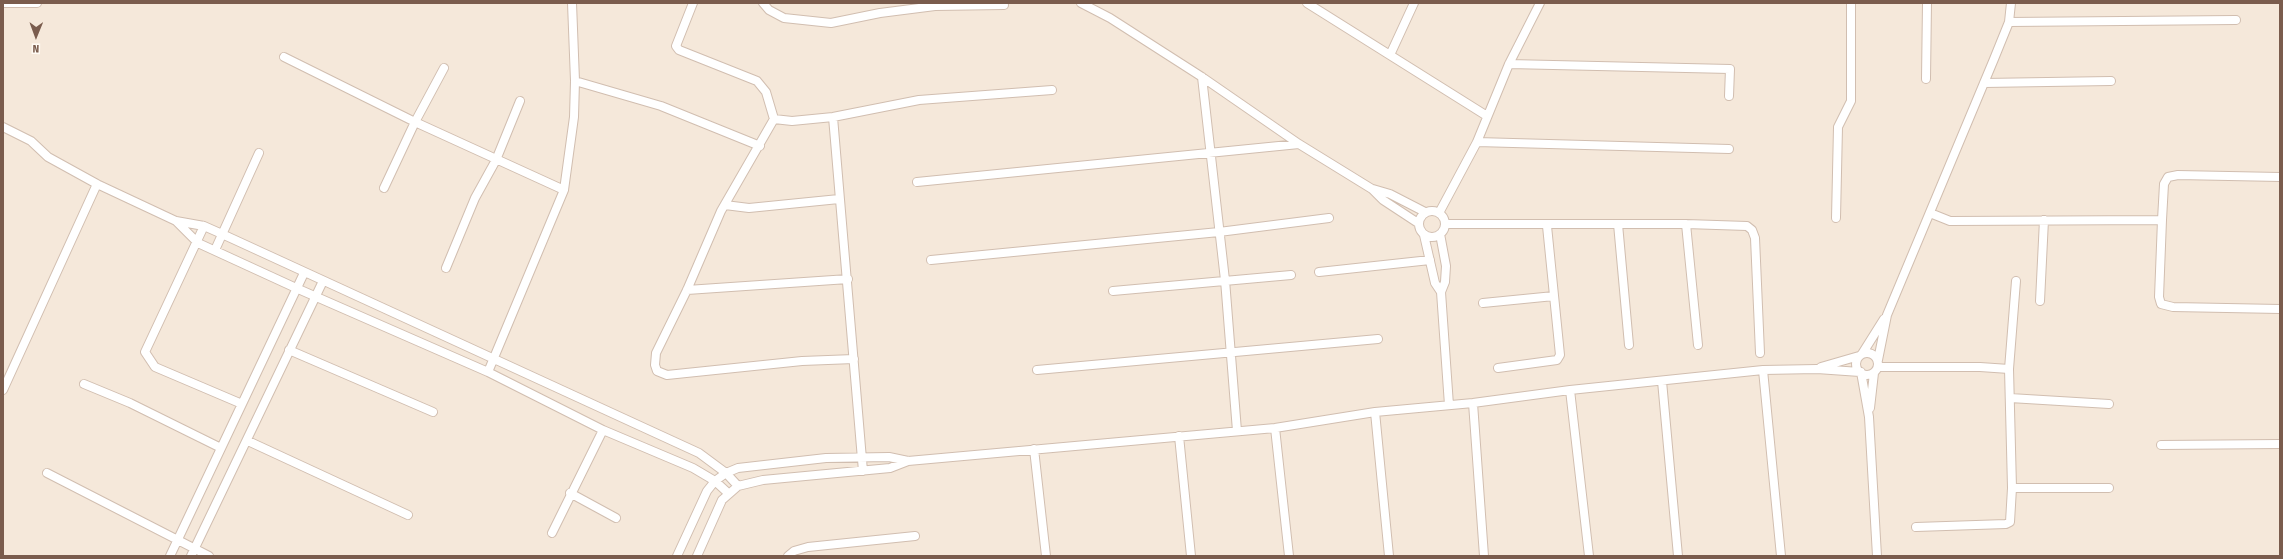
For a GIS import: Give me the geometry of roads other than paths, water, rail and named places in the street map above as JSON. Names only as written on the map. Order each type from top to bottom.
[{"type":"street","points":[[4,3],[37,3]]},
{"type":"street","points":[[488,372],[564,190],[574,117],[575,82],[572,3]]},
{"type":"street","points":[[693,3],[676,46],[679,50],[757,81],[766,92],[774,119],[760,146],[725,205],[687,290],[656,352],[655,364],[657,372],[667,375],[802,361],[854,358]]},
{"type":"street","points":[[763,3],[769,10],[784,18],[831,23],[880,13],[935,6],[1004,5]]},
{"type":"street","points":[[1081,3],[1110,18],[1202,77],[1299,144],[1372,189],[1383,200],[1418,223]]},
{"type":"street","points":[[1307,3],[1487,116]]},
{"type":"street","points":[[1390,55],[1414,3]]},
{"type":"street","points":[[1439,213],[1477,142],[1509,64],[1540,3]]},
{"type":"street","points":[[1836,218],[1838,128],[1851,101],[1851,3]]},
{"type":"street","points":[[1926,79],[1927,3]]},
{"type":"street","points":[[1877,556],[1869,417],[1860,372],[1856,364],[1887,315],[2009,22],[2011,3]]},
{"type":"street","points":[[2009,22],[2236,20]]},
{"type":"street","points":[[284,57],[415,122],[564,190]]},
{"type":"street","points":[[1509,64],[1730,69],[1729,96]]},
{"type":"street","points":[[384,188],[415,122],[444,68]]},
{"type":"street","points":[[1202,77],[1225,280],[1237,431]]},
{"type":"street","points":[[1984,84],[2111,81]]},
{"type":"street","points":[[575,82],[661,106],[760,146]]},
{"type":"street","points":[[774,119],[792,121],[833,117],[919,100],[1052,90]]},
{"type":"street","points":[[446,268],[475,198],[496,160],[520,101]]},
{"type":"street","points":[[833,117],[848,279],[863,471]]},
{"type":"street","points":[[3,127],[31,141],[48,157],[97,184],[176,221],[204,226],[222,234],[323,282],[699,453],[726,473],[738,486]]},
{"type":"street","points":[[1477,142],[1729,149]]},
{"type":"street","points":[[918,182],[1299,144]]},
{"type":"street","points":[[215,250],[259,153]]},
{"type":"street","points":[[2280,177],[2178,174],[2168,177],[2164,184],[2159,297],[2162,304],[2173,307],[2280,309]]},
{"type":"street","points":[[3,390],[97,184]]},
{"type":"street","points":[[1372,189],[1390,194],[1426,212]]},
{"type":"street","points":[[725,205],[749,208],[840,199]]},
{"type":"street","points":[[1441,292],[1435,283],[1424,235],[1420,230],[1418,223],[1420,217],[1426,212],[1432,211],[1439,213],[1445,224],[1440,234],[1446,266],[1445,282],[1441,292],[1449,404]]},
{"type":"street","points":[[1930,213],[1950,221],[2162,220]]},
{"type":"street","points":[[932,260],[1219,232],[1329,218]]},
{"type":"street","points":[[2040,301],[2044,220]]},
{"type":"street","points":[[176,221],[198,243],[316,297],[488,372],[603,430],[693,468],[715,481],[728,493]]},
{"type":"street","points":[[1445,224],[1547,226],[1686,224],[1746,226],[1752,230],[1755,238],[1760,353]]},
{"type":"street","points":[[1618,224],[1629,346]]},
{"type":"street","points":[[1686,224],[1698,345]]},
{"type":"street","points":[[204,226],[198,243],[145,352],[155,367],[242,404]]},
{"type":"street","points":[[1498,368],[1558,360],[1560,350],[1547,226]]},
{"type":"street","points":[[1424,235],[1432,237],[1440,234]]},
{"type":"street","points":[[1319,272],[1430,260]]},
{"type":"street","points":[[170,556],[304,272]]},
{"type":"street","points":[[1113,290],[1291,275]]},
{"type":"street","points":[[687,290],[848,279]]},
{"type":"street","points":[[1916,527],[2006,524],[2010,522],[2012,515],[2012,488],[2009,370],[2016,281]]},
{"type":"street","points":[[193,552],[248,441],[289,350],[323,282]]},
{"type":"street","points":[[1483,303],[1554,296]]},
{"type":"street","points":[[1869,417],[1876,366],[1887,315]]},
{"type":"street","points":[[1037,370],[1378,339]]},
{"type":"street","points":[[289,350],[433,412]]},
{"type":"street","points":[[1817,369],[1870,353],[1876,366]]},
{"type":"street","points":[[697,556],[722,500],[728,493],[738,486],[755,481],[890,468],[908,461],[1275,428],[1375,412],[1473,403],[1570,390],[1763,370],[1817,369],[1860,372],[1866,375],[1876,366],[1980,367],[2009,370]]},
{"type":"street","points":[[1763,370],[1781,556]]},
{"type":"street","points":[[1662,381],[1678,556]]},
{"type":"street","points":[[84,384],[130,403],[221,448]]},
{"type":"street","points":[[1570,390],[1589,556]]},
{"type":"street","points":[[2010,398],[2109,404]]},
{"type":"street","points":[[1473,403],[1484,556]]},
{"type":"street","points":[[1375,412],[1388,556]]},
{"type":"street","points":[[1275,428],[1289,556]]},
{"type":"street","points":[[552,533],[570,493],[603,430]]},
{"type":"street","points":[[1179,436],[1191,556]]},
{"type":"street","points":[[248,441],[408,515]]},
{"type":"street","points":[[2161,445],[2280,444]]},
{"type":"street","points":[[1034,449],[1046,556]]},
{"type":"street","points":[[677,556],[707,491],[715,481],[726,473],[738,468],[762,464],[826,458],[889,457],[908,461]]},
{"type":"street","points":[[47,473],[178,538],[193,552],[209,556]]},
{"type":"street","points":[[2012,488],[2108,488]]},
{"type":"street","points":[[570,493],[616,518]]},
{"type":"street","points":[[788,556],[794,551],[808,547],[915,536]]}]
